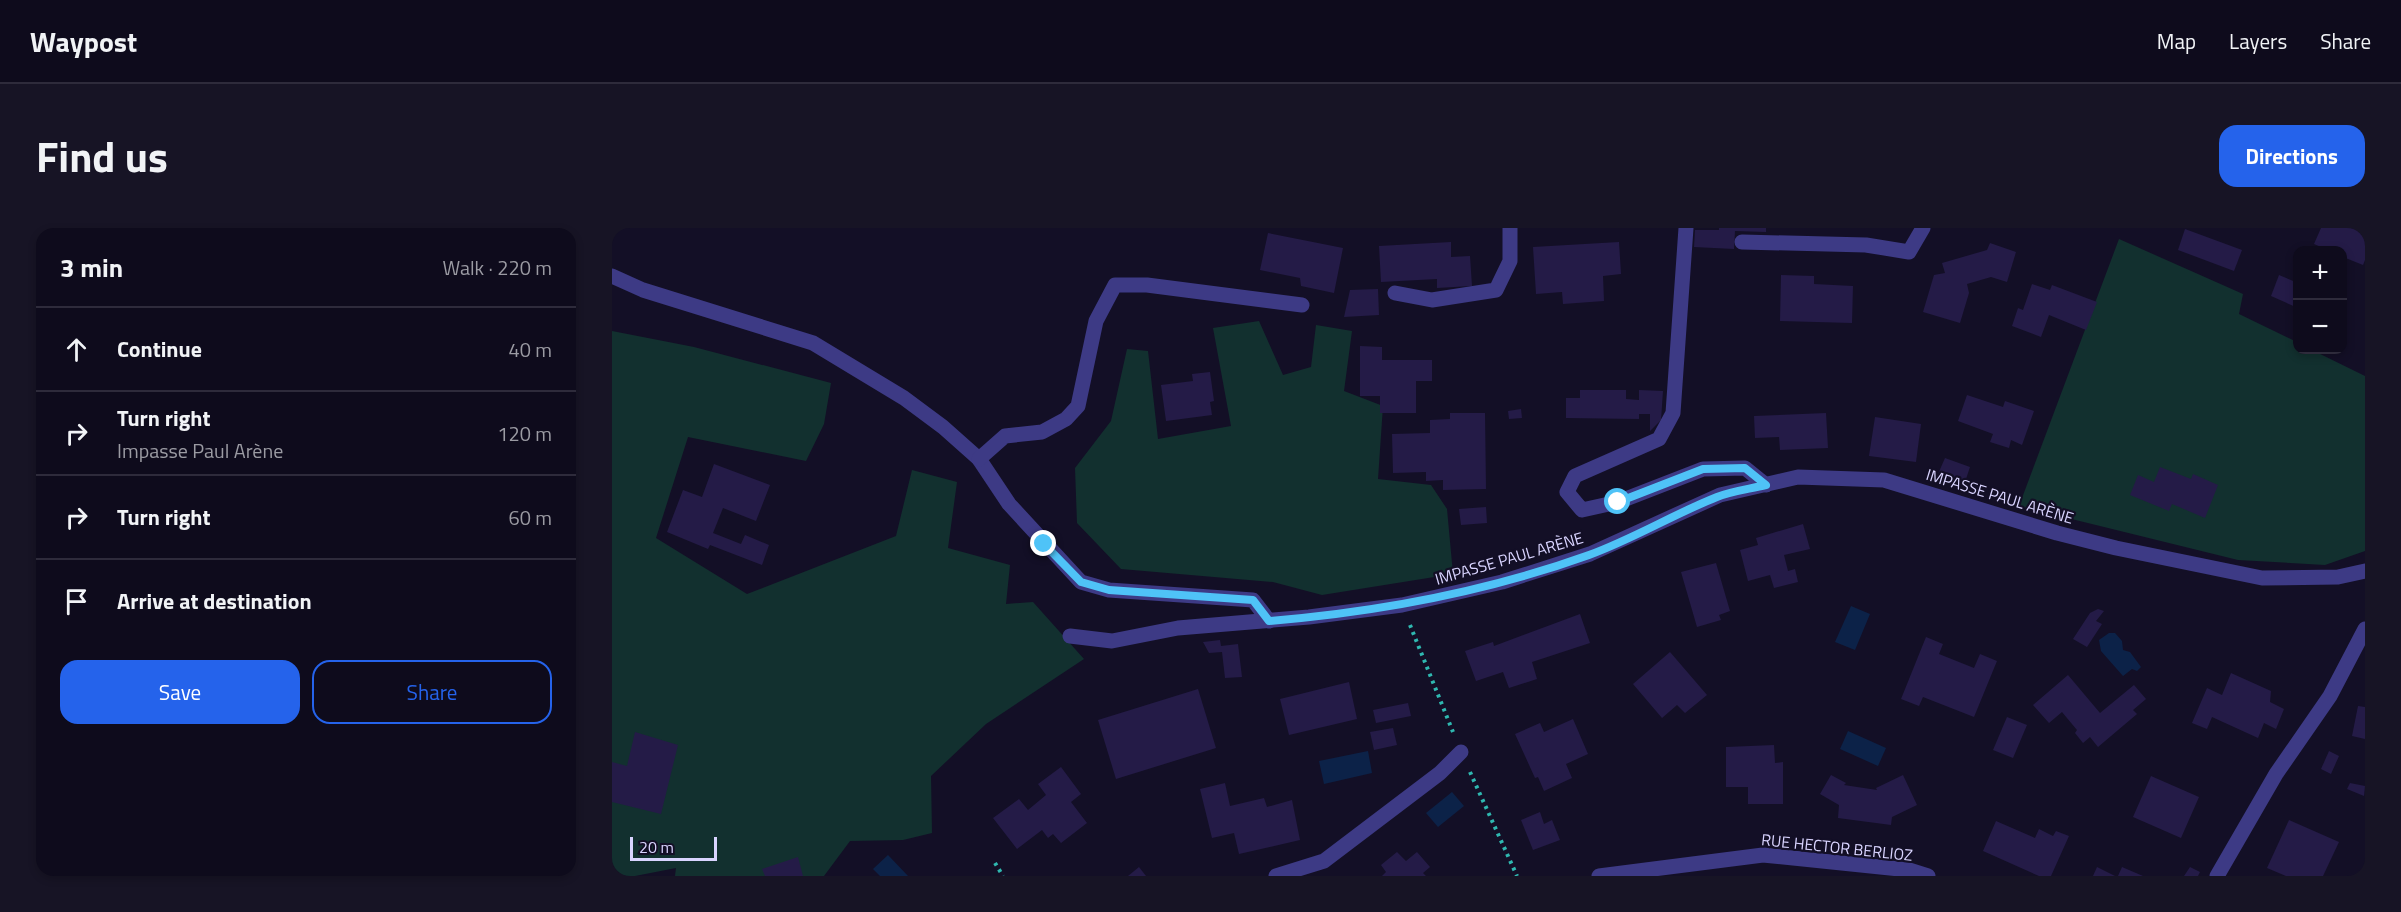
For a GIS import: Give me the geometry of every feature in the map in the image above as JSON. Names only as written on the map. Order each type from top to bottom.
[{"type":"street","points":[[1395,293],[1432,300],[1496,290],[1510,261],[1510,228]]},
{"type":"street","points":[[1686,228],[1673,413],[1659,439],[1575,476],[1567,492],[1582,510],[1618,502],[1703,469],[1745,468],[1766,485]]},
{"type":"street","points":[[1742,242],[1866,245],[1909,252],[1923,228]]},
{"type":"street","points":[[612,276],[643,291],[813,343],[904,398],[944,427],[979,459],[1009,504],[1081,582],[1109,590],[1253,600],[1269,621]]},
{"type":"street","points":[[979,459],[1005,436],[1042,432],[1066,419],[1078,406],[1096,321],[1115,285],[1147,285],[1302,305]]},
{"type":"street","name":"IMPASSE PAUL ARÈNE","points":[[1070,636],[1112,642],[1178,628],[1269,621],[1402,605],[1502,582],[1590,554],[1720,495],[1798,477],[1884,480],[2056,533],[2206,568],[2262,578],[2338,577],[2365,571]]},
{"type":"street","points":[[2217,876],[2276,774],[2330,696],[2365,629]]},
{"type":"street","points":[[1276,876],[1324,861],[1440,773],[1461,752]]},
{"type":"street","name":"RUE HECTOR BERLIOZ","points":[[1599,876],[1763,855],[1909,870],[1928,876]]},
{"type":"street","points":[[1700,863],[1712,876]]},
{"type":"path","points":[[994,863],[1003,876]]},
{"type":"green space","points":[[2119,239],[2243,294],[2239,314],[2293,340],[2293,354],[2320,354],[2365,376],[2365,551],[2325,565],[2238,560],[2019,506]]},
{"type":"green space","points":[[1259,321],[1283,375],[1311,367],[1316,325],[1352,331],[1344,391],[1383,406],[1378,479],[1431,485],[1447,509],[1453,574],[1322,595],[1273,582],[1121,569],[1077,523],[1075,468],[1111,421],[1127,349],[1148,351],[1158,439],[1231,426],[1213,328]]},
{"type":"green space","points":[[612,331],[694,347],[831,383],[824,424],[806,461],[688,437],[656,538],[747,594],[896,536],[912,470],[957,482],[948,548],[1010,565],[1006,604],[1033,602],[1084,659],[986,724],[931,776],[932,833],[903,840],[850,841],[824,876],[675,876],[676,868],[635,876],[612,876]]},
{"type":"water","points":[[1851,606],[1870,614],[1855,650],[1835,642]]},
{"type":"water","points":[[2109,633],[2115,633],[2122,641],[2123,650],[2130,652],[2141,667],[2137,671],[2132,669],[2123,676],[2101,651],[2099,640]]},
{"type":"water","points":[[1848,731],[1886,748],[1878,766],[1840,749]]},
{"type":"water","points":[[1368,751],[1372,773],[1324,784],[1319,761]]},
{"type":"water","points":[[1452,792],[1464,806],[1438,827],[1426,813]]},
{"type":"water","points":[[888,855],[908,876],[880,876],[873,869]]},
{"type":"building","points":[[1719,228],[1766,228],[1766,232],[1735,231],[1734,249],[1694,247],[1695,230],[1719,230]]},
{"type":"building","points":[[2321,228],[2365,228],[2365,260],[2363,265],[2347,259],[2347,246],[2314,244]]},
{"type":"building","points":[[2185,229],[2242,250],[2234,271],[2178,250]]},
{"type":"building","points":[[1268,233],[1343,248],[1334,293],[1301,286],[1300,278],[1260,270]]},
{"type":"building","points":[[1451,242],[1451,257],[1470,256],[1472,286],[1437,288],[1437,279],[1381,282],[1379,246]]},
{"type":"building","points":[[1619,242],[1621,274],[1603,276],[1604,301],[1563,304],[1562,292],[1536,294],[1533,247]]},
{"type":"building","points":[[1990,243],[2016,252],[2007,282],[1991,277],[1967,284],[1969,293],[1960,323],[1923,312],[1934,275],[1945,273],[1942,263],[1987,250]]},
{"type":"building","points":[[1781,275],[1814,276],[1814,284],[1853,286],[1852,323],[1780,321]]},
{"type":"building","points":[[2279,275],[2293,281],[2293,306],[2271,296]]},
{"type":"building","points":[[2032,284],[2050,290],[2052,285],[2097,302],[2086,330],[2049,315],[2041,337],[2012,326],[2018,308],[2023,310]]},
{"type":"building","points":[[1378,289],[1379,315],[1344,317],[1350,290]]},
{"type":"building","points":[[1360,346],[1382,347],[1382,360],[1432,360],[1432,381],[1416,381],[1416,413],[1380,413],[1380,396],[1360,396]]},
{"type":"building","points":[[1210,372],[1214,401],[1210,402],[1212,415],[1166,421],[1161,385],[1193,381],[1192,374]]},
{"type":"building","points":[[1580,390],[1626,390],[1626,399],[1639,400],[1639,390],[1663,391],[1661,420],[1650,431],[1650,414],[1639,414],[1639,419],[1566,418],[1566,398],[1580,398]]},
{"type":"building","points":[[1967,395],[2003,407],[2005,401],[2034,411],[2022,445],[2011,440],[2009,448],[1990,442],[1993,434],[1958,421]]},
{"type":"building","points":[[1521,409],[1522,418],[1509,419],[1508,411]]},
{"type":"building","points":[[1450,413],[1485,413],[1486,489],[1443,490],[1443,480],[1426,481],[1426,472],[1393,473],[1392,434],[1430,433],[1430,420],[1450,419]]},
{"type":"building","points":[[1826,413],[1828,448],[1780,450],[1779,437],[1755,438],[1754,416]]},
{"type":"building","points":[[1875,417],[1921,424],[1916,462],[1869,456]]},
{"type":"building","points":[[1945,458],[1970,467],[1965,482],[1938,474]]},
{"type":"building","points":[[714,464],[770,485],[756,521],[723,508],[713,533],[741,544],[745,535],[769,545],[762,565],[710,545],[708,549],[667,532],[683,490],[702,497]]},
{"type":"building","points":[[2160,467],[2191,479],[2193,474],[2218,485],[2205,518],[2172,504],[2169,511],[2130,495],[2138,475],[2154,482]]},
{"type":"building","points":[[1486,507],[1487,523],[1461,525],[1459,509]]},
{"type":"building","points":[[1803,524],[1810,549],[1784,555],[1788,571],[1795,569],[1798,582],[1774,588],[1770,575],[1748,581],[1740,550],[1758,545],[1756,538]]},
{"type":"building","points":[[1716,563],[1730,611],[1719,615],[1721,620],[1697,627],[1681,572]]},
{"type":"building","points":[[2098,609],[2104,611],[2096,621],[2102,624],[2087,647],[2073,639],[2090,613]]},
{"type":"building","points":[[1580,614],[1590,643],[1532,662],[1537,679],[1509,688],[1503,672],[1476,681],[1465,651],[1493,642],[1494,646]]},
{"type":"building","points":[[1926,637],[1943,644],[1939,654],[1974,668],[1980,654],[1997,661],[1974,717],[1923,697],[1919,706],[1901,699]]},
{"type":"building","points":[[1220,640],[1221,646],[1238,644],[1242,677],[1225,678],[1222,652],[1209,653],[1203,642]]},
{"type":"building","points":[[1670,652],[1707,695],[1685,713],[1677,705],[1662,718],[1633,684]]},
{"type":"building","points":[[2231,673],[2271,691],[2270,702],[2284,709],[2276,729],[2264,723],[2258,738],[2212,717],[2207,729],[2192,723],[2207,688],[2222,695]]},
{"type":"building","points":[[2068,675],[2100,713],[2134,685],[2146,699],[2133,710],[2137,714],[2098,747],[2090,737],[2083,743],[2075,733],[2077,730],[2062,712],[2049,723],[2033,705]]},
{"type":"building","points":[[1349,682],[1357,719],[1289,735],[1280,699]]},
{"type":"building","points":[[1198,689],[1216,748],[1116,779],[1098,720]]},
{"type":"building","points":[[1408,703],[1411,716],[1376,723],[1373,710]]},
{"type":"building","points":[[2358,706],[2365,707],[2365,739],[2352,736]]},
{"type":"building","points":[[2007,717],[2027,725],[2013,758],[1993,750]]},
{"type":"building","points":[[1573,719],[1588,754],[1566,764],[1572,778],[1544,791],[1538,777],[1535,778],[1515,734],[1540,723],[1544,732]]},
{"type":"building","points":[[1393,728],[1397,745],[1374,750],[1370,732]]},
{"type":"building","points":[[635,732],[678,745],[661,814],[612,802],[612,762],[627,766]]},
{"type":"building","points":[[1774,745],[1775,763],[1783,762],[1783,804],[1748,804],[1748,787],[1726,787],[1726,747]]},
{"type":"building","points":[[2329,751],[2339,756],[2331,774],[2321,769]]},
{"type":"building","points":[[1061,767],[1081,794],[1071,802],[1087,823],[1061,843],[1053,834],[1048,838],[1042,830],[1017,849],[993,818],[1019,799],[1028,810],[1046,795],[1038,784]]},
{"type":"building","points":[[1831,775],[1846,783],[1844,785],[1877,790],[1876,788],[1903,775],[1917,805],[1892,817],[1891,825],[1838,818],[1839,805],[1820,794]]},
{"type":"building","points":[[2151,776],[2199,797],[2181,838],[2133,817]]},
{"type":"building","points":[[1225,783],[1230,806],[1264,798],[1267,807],[1292,800],[1300,840],[1239,854],[1234,833],[1212,838],[1200,789]]},
{"type":"building","points":[[2350,783],[2365,786],[2364,796],[2347,789]]},
{"type":"building","points":[[1540,812],[1544,824],[1552,820],[1560,840],[1533,850],[1521,820]]},
{"type":"building","points":[[2289,820],[2339,842],[2323,876],[2286,876],[2267,868]]},
{"type":"building","points":[[1996,821],[2035,838],[2039,829],[2053,836],[2056,831],[2069,836],[2051,876],[2039,876],[1983,851]]},
{"type":"building","points":[[1397,852],[1406,861],[1417,852],[1430,867],[1423,873],[1426,876],[1382,876],[1386,872],[1381,865]]},
{"type":"building","points":[[798,857],[803,876],[765,876],[762,869]]},
{"type":"building","points":[[1139,867],[1146,876],[1128,876]]},
{"type":"building","points":[[2097,867],[2115,876],[2093,876]]},
{"type":"building","points":[[2122,867],[2143,876],[2118,876]]},
{"type":"building","points":[[2190,867],[2200,872],[2198,876],[2184,876]]},
{"type":"route","points":[[1044,544],[1081,582],[1109,590],[1253,600],[1269,621],[1402,605],[1502,582],[1590,554],[1720,495],[1766,485],[1745,468],[1703,469],[1618,502]]}]
